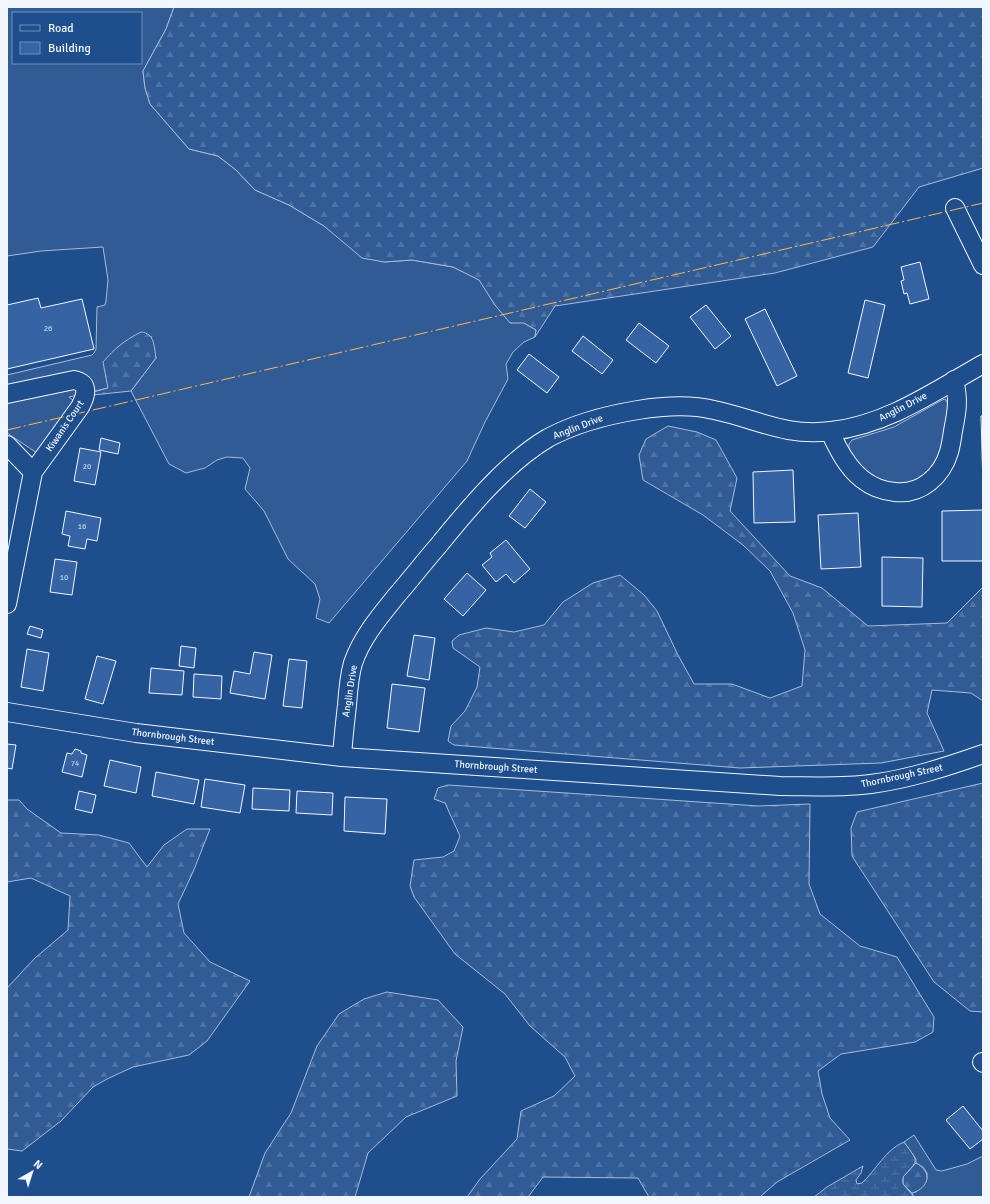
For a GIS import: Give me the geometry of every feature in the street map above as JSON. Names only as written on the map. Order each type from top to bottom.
[{"type":"street","points":[[955,208],[983,264]]},
{"type":"street","name":"Anglin Drive","points":[[342,757],[351,672],[358,650],[367,634],[380,616],[457,523],[508,468],[548,438],[592,420],[620,413],[675,406],[714,410],[770,427],[786,430],[800,432],[830,432],[875,421],[892,414],[983,364]]},
{"type":"street","name":"Kiwanis Court","points":[[7,394],[74,380],[79,381],[84,385],[86,390],[80,407],[33,472],[7,604]]},
{"type":"street","points":[[830,432],[840,453],[854,472],[870,485],[880,490],[900,493],[920,489],[928,484],[939,472],[949,453],[958,403],[954,380]]},
{"type":"street","points":[[7,445],[33,472]]},
{"type":"street","name":"Thornbrough Street","points":[[7,712],[136,733],[342,757],[780,786],[832,787],[871,784],[934,770],[983,754]]},
{"type":"shaded area","points":[[7,7],[174,7],[166,29],[143,71],[145,88],[150,104],[189,149],[218,156],[236,170],[255,190],[289,205],[384,262],[412,260],[453,267],[480,280],[495,305],[536,330],[535,337],[524,342],[513,352],[506,364],[508,379],[485,422],[467,461],[329,623],[316,618],[320,599],[315,584],[288,559],[264,511],[245,489],[250,468],[243,458],[227,457],[217,460],[205,468],[186,473],[169,464],[131,391],[156,358],[151,336],[108,388],[69,397],[74,401],[40,455],[7,433],[7,375],[92,355],[96,349],[97,307],[105,305],[106,301],[108,280],[103,247],[41,251],[7,256]]},
{"type":"shaded area","points":[[945,399],[949,405],[942,449],[929,471],[917,480],[903,484],[879,481],[860,468],[849,449],[849,444],[852,440],[894,427]]},
{"type":"shaded area","points":[[914,1135],[936,1170],[942,1171],[967,1164],[983,1156],[983,1197],[914,1197],[912,1193],[916,1192],[926,1182],[927,1173],[923,1167],[916,1163],[916,1159],[904,1142]]},
{"type":"green space","points":[[174,7],[983,7],[983,168],[919,187],[873,247],[775,273],[555,306],[535,337],[536,330],[524,323],[510,323],[495,305],[479,280],[453,267],[412,260],[384,262],[362,258],[324,226],[289,205],[255,190],[236,170],[218,156],[189,149],[150,104],[145,88],[143,71],[166,29]]},
{"type":"green space","points":[[141,332],[149,335],[153,341],[156,358],[131,391],[93,395],[93,392],[108,388],[103,362],[120,345]]},
{"type":"green space","points":[[668,426],[697,432],[716,440],[737,478],[730,511],[790,576],[822,588],[868,626],[947,623],[983,587],[983,701],[971,693],[932,690],[927,713],[944,751],[881,763],[740,768],[454,745],[448,741],[451,726],[465,711],[477,687],[480,667],[453,648],[452,641],[459,635],[486,628],[514,632],[544,625],[563,602],[593,583],[620,575],[644,595],[657,611],[694,684],[732,684],[770,698],[802,686],[805,650],[793,613],[770,571],[743,545],[703,515],[643,480],[639,455],[646,439]]},
{"type":"green space","points":[[983,783],[983,1012],[970,1011],[934,982],[852,856],[851,828],[857,812]]},
{"type":"green space","points":[[448,785],[758,806],[810,804],[809,884],[820,914],[860,946],[897,957],[934,1017],[933,1032],[915,1042],[841,1054],[818,1071],[822,1094],[830,1118],[850,1140],[777,1182],[760,1197],[649,1197],[638,1178],[543,1177],[528,1197],[467,1197],[480,1179],[517,1139],[521,1111],[554,1096],[575,1076],[565,1057],[530,1026],[505,994],[455,954],[414,897],[410,886],[414,860],[443,857],[454,851],[460,836],[445,803],[434,799],[438,788]]},
{"type":"green space","points":[[7,800],[19,800],[27,809],[61,833],[99,835],[129,843],[147,867],[164,845],[187,829],[210,829],[193,872],[178,904],[184,933],[210,962],[250,981],[207,1041],[189,1055],[133,1067],[93,1087],[61,1121],[22,1151],[7,1149],[7,988],[35,958],[68,930],[70,896],[31,878],[7,882]]},
{"type":"green space","points":[[387,992],[438,1000],[463,1027],[456,1061],[457,1096],[406,1117],[368,1153],[355,1197],[249,1197],[265,1153],[291,1113],[317,1046],[339,1014],[364,999]]},
{"type":"green space","points":[[904,1142],[915,1161],[903,1177],[903,1184],[914,1197],[814,1197],[827,1187],[863,1166],[861,1173],[856,1180],[857,1184],[862,1183],[886,1155]]},
{"type":"green space","points":[[916,1163],[925,1171],[927,1180],[918,1191],[912,1193],[903,1184],[903,1177]]},
{"type":"building","points":[[920,262],[929,299],[910,304],[907,293],[904,294],[901,281],[904,280],[901,267]]},
{"type":"building","points":[[38,298],[41,308],[82,299],[94,349],[7,369],[7,305]]},
{"type":"building","points":[[865,300],[885,305],[868,378],[848,373]]},
{"type":"building","points":[[706,305],[731,336],[715,349],[690,317]]},
{"type":"building","points":[[765,309],[797,376],[777,386],[745,319]]},
{"type":"building","points":[[639,323],[669,346],[656,363],[626,340]]},
{"type":"building","points":[[583,336],[613,360],[602,374],[572,351]]},
{"type":"building","points":[[529,354],[559,377],[547,393],[517,370]]},
{"type":"building","points":[[981,416],[983,416],[983,488]]},
{"type":"building","points":[[101,438],[120,443],[118,454],[99,450]]},
{"type":"building","points":[[80,448],[101,452],[95,485],[74,481]]},
{"type":"building","points":[[793,470],[795,522],[754,523],[753,472]]},
{"type":"building","points":[[530,489],[546,502],[525,528],[509,516]]},
{"type":"building","points":[[983,510],[983,561],[942,561],[942,511]]},
{"type":"building","points":[[66,511],[101,518],[97,541],[87,539],[85,549],[68,546],[70,536],[62,534]]},
{"type":"building","points":[[858,513],[861,567],[821,569],[818,515]]},
{"type":"building","points":[[506,540],[530,569],[514,583],[506,574],[496,582],[482,565],[492,557],[490,553]]},
{"type":"building","points":[[882,557],[923,558],[922,607],[882,606]]},
{"type":"building","points":[[55,559],[77,562],[72,595],[50,592]]},
{"type":"building","points":[[467,573],[486,590],[463,616],[444,599]]},
{"type":"building","points":[[30,626],[43,630],[41,638],[27,634]]},
{"type":"building","points":[[414,635],[435,638],[429,680],[407,676]]},
{"type":"building","points":[[181,646],[196,648],[194,668],[179,666]]},
{"type":"building","points":[[27,649],[49,653],[43,691],[21,687]]},
{"type":"building","points":[[254,652],[272,655],[265,699],[230,693],[234,671],[250,674]]},
{"type":"building","points":[[97,656],[116,661],[103,704],[85,699]]},
{"type":"building","points":[[289,659],[307,661],[302,708],[283,706]]},
{"type":"building","points":[[151,668],[184,671],[182,695],[149,693]]},
{"type":"building","points":[[194,674],[222,676],[221,699],[193,697]]},
{"type":"building","points":[[392,684],[425,688],[419,732],[387,728]]},
{"type":"building","points":[[7,744],[16,745],[12,769],[7,768]]},
{"type":"building","points":[[75,749],[87,755],[82,777],[62,772],[67,753],[72,754]]},
{"type":"building","points":[[110,760],[141,767],[136,793],[104,786]]},
{"type":"building","points":[[156,772],[199,780],[194,804],[152,796]]},
{"type":"building","points":[[205,779],[245,785],[240,813],[201,807]]},
{"type":"building","points":[[253,788],[290,790],[289,811],[252,809]]},
{"type":"building","points":[[79,791],[96,795],[92,813],[75,809]]},
{"type":"building","points":[[297,791],[333,793],[332,815],[296,813]]},
{"type":"building","points":[[345,797],[387,799],[385,834],[344,831]]},
{"type":"building","points":[[963,1106],[983,1131],[983,1139],[970,1149],[946,1120]]},
{"type":"power","points":[[7,430],[983,203]]}]
